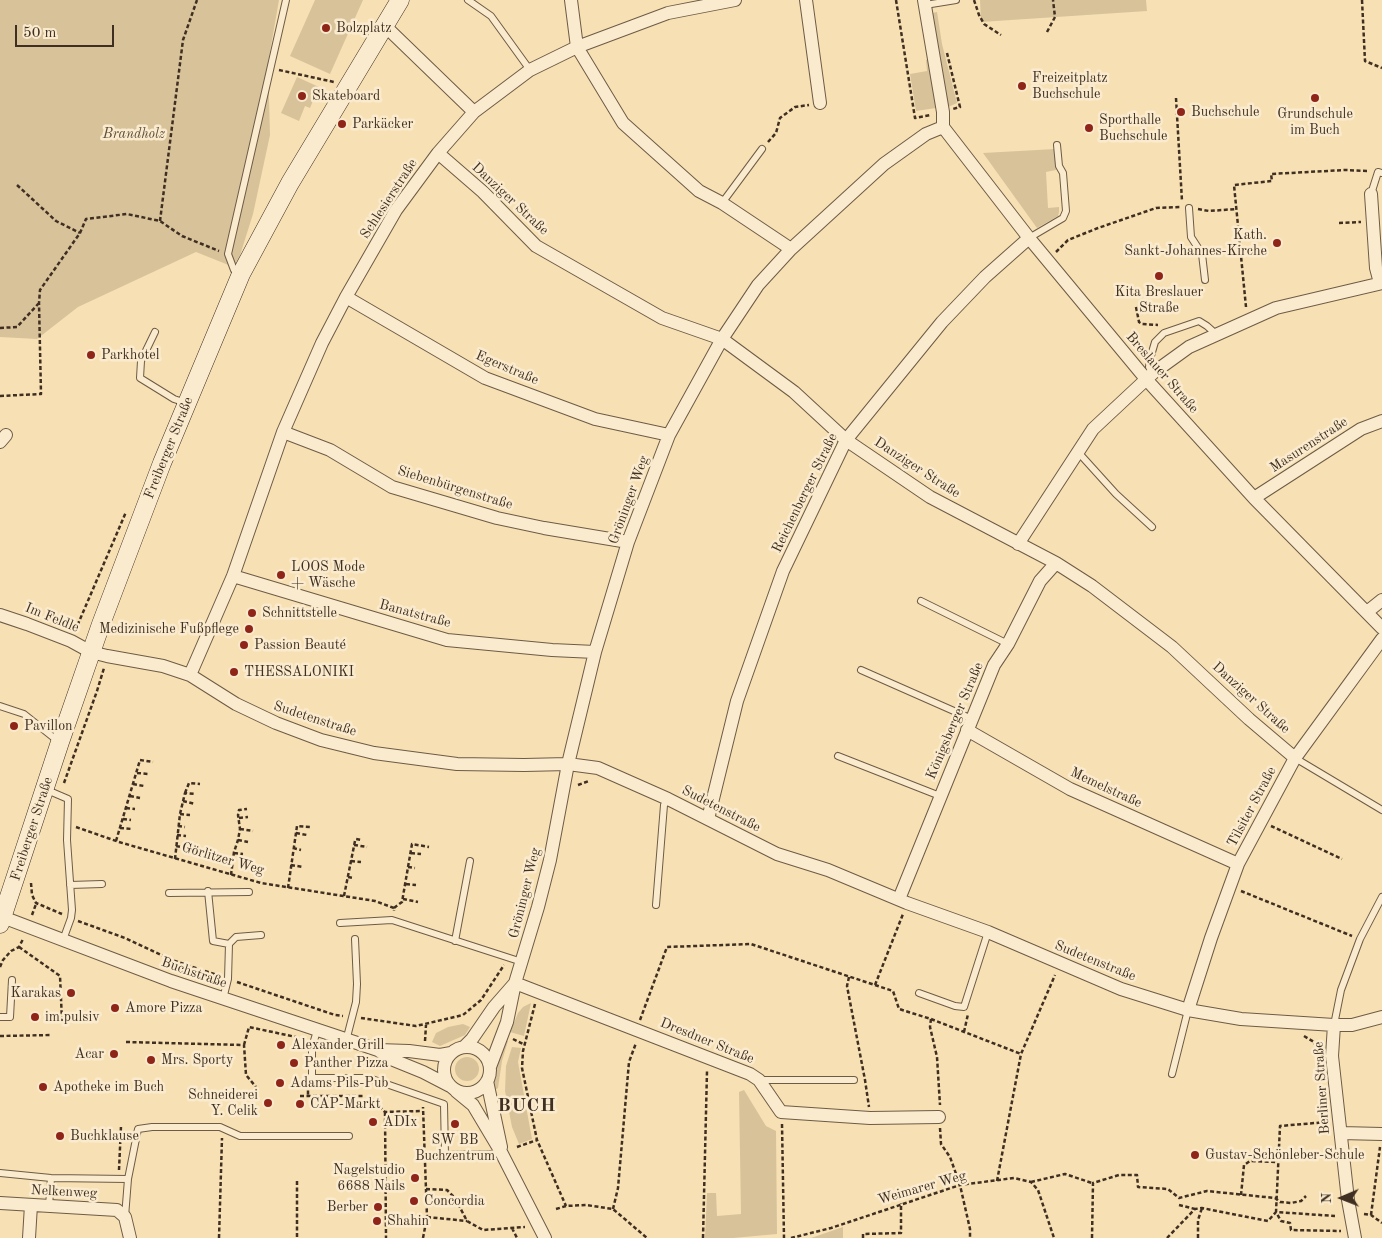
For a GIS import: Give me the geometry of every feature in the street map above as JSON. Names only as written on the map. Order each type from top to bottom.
[{"type":"main road","name":"Freiberger Straße","points":[[1,919],[52,792],[60,742],[99,654],[162,463],[241,274],[290,183],[400,0]]},
{"type":"street","points":[[571,0],[577,47],[623,123],[699,191],[722,203],[791,249]]},
{"type":"street","name":"Schlesierstraße","points":[[190,675],[232,576],[283,432],[322,343],[396,210],[438,153],[474,112],[530,70],[577,47],[668,13],[735,0]]},
{"type":"street","points":[[806,0],[820,102]]},
{"type":"street","points":[[925,2],[943,112],[943,127]]},
{"type":"street","points":[[384,25],[474,112]]},
{"type":"street","name":"Breslauer Straße","points":[[943,127],[1029,238],[1254,498],[1382,628]]},
{"type":"street","name":"Gröninger Weg","points":[[501,1152],[487,1081],[490,1067],[507,1022],[515,983],[550,860],[568,764],[595,652],[628,542],[669,435],[722,339],[758,285],[791,249],[884,164],[926,134],[943,127]]},
{"type":"street","name":"Danziger Straße","points":[[438,153],[483,192],[536,246],[662,318],[722,339],[794,392],[846,440],[930,497],[1056,563],[1092,586],[1172,647],[1249,719],[1295,758]]},
{"type":"street","points":[[1018,544],[1093,429],[1149,376],[1189,347],[1276,308],[1381,283],[1376,268],[1371,194]]},
{"type":"street","name":"Reichenberger Straße","points":[[708,819],[737,701],[783,571],[846,440],[942,322],[985,277],[1029,238]]},
{"type":"street","name":"Egerstraße","points":[[346,297],[485,378],[596,419],[669,435]]},
{"type":"street","name":"Masurenstraße","points":[[1254,498],[1361,430],[1382,421]]},
{"type":"street","name":"Siebenbürgenstraße","points":[[283,432],[330,450],[392,487],[497,518],[628,542]]},
{"type":"street","name":"Königsberger Straße","points":[[903,901],[940,796],[994,665],[1008,644],[1040,581],[1056,563]]},
{"type":"street","name":"Banatstraße","points":[[232,576],[447,640],[595,652]]},
{"type":"street","points":[[1367,612],[1382,600]]},
{"type":"street","name":"Im Feldle","points":[[0,615],[36,627],[99,654]]},
{"type":"street","name":"Tilsiter Straße","points":[[1188,1010],[1238,864],[1295,758],[1382,639]]},
{"type":"street","name":"Sudetenstraße","points":[[99,654],[163,666],[190,675],[236,704],[276,724],[321,740],[374,753],[457,764],[568,764],[598,768],[668,799],[777,854],[828,870],[903,901],[988,932],[1121,989],[1188,1010],[1241,1019],[1334,1025],[1352,1025],[1382,1017]]},
{"type":"street","name":"Memelstraße","points":[[970,725],[1070,789],[1238,864]]},
{"type":"street","name":"Buchstraße","points":[[1,919],[63,940],[171,981],[378,1050],[440,1055],[450,1053]]},
{"type":"street","name":"Gröninger Weg","points":[[450,1053],[464,1046],[472,1039],[494,1007],[515,983]]},
{"type":"street","name":"Dresdner Straße","points":[[515,983],[750,1074],[759,1080],[782,1112]]},
{"type":"street","name":"Berliner Straße","points":[[1334,1025],[1332,1056],[1354,1233]]},
{"type":"street","points":[[464,1046],[478,1050],[488,1060],[490,1067]]},
{"type":"street","name":"Buchstraße","points":[[378,1050],[391,1059],[423,1072],[453,1088]]},
{"type":"street","points":[[450,1053],[446,1059],[444,1074],[453,1088],[470,1093],[483,1086],[487,1081]]},
{"type":"street","name":"Gröninger Weg","points":[[453,1088],[473,1105],[501,1152],[546,1238]]},
{"type":"street","points":[[782,1112],[870,1118],[939,1116]]},
{"type":"street","points":[[1341,1133],[1382,1134]]},
{"type":"street","name":"Nelkenweg","points":[[0,1203],[116,1210],[125,1217]]},
{"type":"street","points":[[29,1238],[31,1205]]},
{"type":"street","points":[[125,1217],[130,1238]]},
{"type":"lane","points":[[241,274],[234,270],[228,254],[286,0]]},
{"type":"lane","points":[[468,0],[491,16],[530,70]]},
{"type":"lane","points":[[925,2],[956,0]]},
{"type":"lane","points":[[1029,238],[1063,218],[1066,211],[1063,172],[1059,166],[1057,145]]},
{"type":"lane","points":[[722,203],[762,148]]},
{"type":"lane","points":[[1371,194],[1380,173]]},
{"type":"lane","points":[[1189,208],[1191,237],[1202,254],[1205,280]]},
{"type":"lane","points":[[1149,376],[1150,359],[1155,342],[1164,333],[1199,321],[1217,335]]},
{"type":"lane","points":[[155,332],[141,361],[140,378],[174,399],[187,403]]},
{"type":"lane","points":[[1078,452],[1116,494],[1152,527]]},
{"type":"lane","points":[[922,601],[1008,644]]},
{"type":"lane","points":[[862,670],[970,725]]},
{"type":"lane","points":[[0,706],[24,714],[60,742]]},
{"type":"lane","points":[[838,756],[940,796]]},
{"type":"lane","name":"Danziger Straße","points":[[1295,758],[1382,810]]},
{"type":"lane","points":[[52,792],[68,799],[71,918],[63,940]]},
{"type":"lane","points":[[656,905],[664,806],[668,799]]},
{"type":"lane","points":[[455,941],[470,861]]},
{"type":"lane","points":[[70,885],[102,884]]},
{"type":"lane","points":[[208,892],[213,941],[228,944]]},
{"type":"lane","points":[[169,893],[249,892]]},
{"type":"lane","points":[[1334,1025],[1341,990],[1360,939],[1382,897]]},
{"type":"lane","points":[[340,923],[396,922],[522,962]]},
{"type":"lane","points":[[919,993],[955,1006],[964,1007],[988,932]]},
{"type":"lane","points":[[223,999],[228,979],[228,944],[236,937],[261,935]]},
{"type":"lane","points":[[346,1040],[356,1002],[355,939]]},
{"type":"lane","points":[[0,1017],[10,1017],[12,980]]},
{"type":"lane","points":[[1172,1074],[1188,1010]]},
{"type":"lane","points":[[317,1031],[312,1047],[312,1078],[369,1078],[444,1104],[445,1155],[492,1154],[501,1152]]},
{"type":"lane","points":[[759,1080],[854,1080]]},
{"type":"lane","points":[[125,1217],[128,1179],[138,1130],[220,1127],[240,1136],[349,1136]]},
{"type":"lane","points":[[0,1173],[51,1178],[128,1179]]},
{"type":"lane","points":[[49,1206],[51,1178]]},
{"type":"path","points":[[160,221],[183,40],[197,0]]},
{"type":"path","points":[[896,0],[915,118],[943,112]]},
{"type":"path","points":[[974,0],[984,24],[1001,36]]},
{"type":"path","points":[[1047,32],[1055,17],[1053,0]]},
{"type":"path","points":[[1362,0],[1365,62],[1382,68]]},
{"type":"path","points":[[899,20],[904,19]]},
{"type":"path","points":[[905,57],[910,56]]},
{"type":"path","points":[[270,68],[341,84]]},
{"type":"path","points":[[1048,260],[1068,240],[1098,228],[1156,208],[1183,207],[1176,98]]},
{"type":"path","points":[[762,148],[776,133],[780,118],[795,107],[820,102]]},
{"type":"path","points":[[1247,321],[1234,185],[1272,181],[1271,174],[1345,170],[1380,173]]},
{"type":"path","points":[[17,185],[56,220],[80,233]]},
{"type":"path","points":[[1189,208],[1209,211],[1236,209]]},
{"type":"path","points":[[0,396],[41,394],[40,290],[80,233],[86,219],[127,214],[160,221],[182,236],[228,254]]},
{"type":"path","points":[[1339,223],[1372,221]]},
{"type":"path","points":[[0,328],[17,327],[39,303]]},
{"type":"path","points":[[52,792],[97,691],[99,654]]},
{"type":"path","points":[[116,841],[140,760],[153,762]]},
{"type":"path","points":[[136,773],[148,774]]},
{"type":"path","points":[[175,858],[182,801],[189,783],[200,784]]},
{"type":"path","points":[[133,784],[144,786]]},
{"type":"path","points":[[185,793],[196,794]]},
{"type":"path","points":[[130,796],[140,798]]},
{"type":"path","points":[[182,801],[194,804]]},
{"type":"path","points":[[126,808],[135,809]]},
{"type":"path","points":[[231,875],[240,829],[239,810],[246,809]]},
{"type":"path","points":[[180,814],[190,815]]},
{"type":"path","points":[[238,818],[248,817]]},
{"type":"path","points":[[123,819],[131,820]]},
{"type":"path","points":[[1261,821],[1342,859]]},
{"type":"path","name":"Görlitzer Weg","points":[[68,824],[116,841],[261,883],[374,901],[394,908]]},
{"type":"path","points":[[178,826],[185,827]]},
{"type":"path","points":[[288,888],[296,826],[311,827]]},
{"type":"path","points":[[120,828],[132,829]]},
{"type":"path","points":[[240,829],[253,831]]},
{"type":"path","points":[[296,833],[307,834]]},
{"type":"path","points":[[177,835],[186,836]]},
{"type":"path","points":[[344,896],[354,845],[356,839],[362,840]]},
{"type":"path","points":[[238,840],[248,842]]},
{"type":"path","points":[[396,922],[394,908],[403,899],[412,844],[429,847]]},
{"type":"path","points":[[354,845],[367,847]]},
{"type":"path","points":[[176,846],[188,848]]},
{"type":"path","points":[[293,848],[301,850]]},
{"type":"path","points":[[234,853],[243,854]]},
{"type":"path","points":[[411,853],[420,854]]},
{"type":"path","points":[[351,861],[361,862]]},
{"type":"path","points":[[291,865],[304,867]]},
{"type":"path","points":[[408,867],[415,868]]},
{"type":"path","points":[[348,877],[354,878]]},
{"type":"path","points":[[31,882],[30,889],[36,903],[125,938],[172,960],[334,1015],[416,1026],[463,1015],[481,1000],[503,970],[507,957]]},
{"type":"path","points":[[406,884],[416,885]]},
{"type":"path","points":[[1229,886],[1360,939]]},
{"type":"path","points":[[403,899],[418,902]]},
{"type":"path","points":[[875,985],[903,901]]},
{"type":"path","points":[[613,1209],[618,1188],[628,1062],[667,947],[751,944],[893,991],[898,1009],[931,1019],[1021,1054]]},
{"type":"path","points":[[0,967],[11,951],[19,947],[60,976],[62,1021]]},
{"type":"path","points":[[997,1181],[1021,1054],[1060,963]]},
{"type":"path","points":[[849,977],[847,986],[865,1080],[870,1118]]},
{"type":"path","points":[[538,992],[525,1045],[522,1068],[537,1140],[566,1206]]},
{"type":"path","points":[[964,1007],[968,1011],[964,1032]]},
{"type":"path","points":[[931,1019],[930,1027],[937,1058],[940,1099]]},
{"type":"path","points":[[256,1087],[246,1075],[244,1045],[249,1027],[296,1037],[296,1043],[307,1044]]},
{"type":"path","points":[[0,1036],[52,1035]]},
{"type":"path","points":[[512,1039],[525,1045]]},
{"type":"path","points":[[126,1042],[244,1045]]},
{"type":"path","points":[[703,1238],[707,1057]]},
{"type":"path","points":[[307,1078],[308,1095]]},
{"type":"path","points":[[300,1096],[365,1096]]},
{"type":"path","points":[[370,1097],[385,1112],[386,1238]]},
{"type":"path","points":[[422,1097],[427,1216],[423,1238]]},
{"type":"path","points":[[1339,1110],[1326,1112],[1327,1123],[1280,1126],[1276,1212],[1281,1221],[1290,1223],[1291,1230],[1354,1233]]},
{"type":"path","points":[[385,1112],[423,1111]]},
{"type":"path","points":[[782,1112],[784,1238]]},
{"type":"path","points":[[939,1116],[941,1144],[950,1157],[960,1185],[970,1229],[970,1238]]},
{"type":"path","points":[[120,1145],[121,1126]]},
{"type":"path","points":[[1371,1215],[1382,1134]]},
{"type":"path","points":[[219,1238],[222,1140]]},
{"type":"path","points":[[517,1148],[537,1140]]},
{"type":"path","points":[[1241,1195],[1244,1165],[1250,1161],[1278,1162]]},
{"type":"path","name":"Weimarer Weg","points":[[791,1238],[831,1228],[901,1203],[960,1185],[1014,1178],[1031,1182],[1065,1174],[1093,1183]]},
{"type":"path","points":[[1092,1238],[1093,1183],[1119,1175],[1137,1175],[1138,1187],[1168,1189],[1179,1198],[1207,1192],[1276,1198],[1280,1202],[1291,1203],[1301,1201],[1306,1196]]},
{"type":"path","points":[[296,1181],[296,1238]]},
{"type":"path","points":[[1031,1182],[1038,1190],[1054,1238]]},
{"type":"path","points":[[426,1189],[447,1190],[456,1198],[467,1221]]},
{"type":"path","points":[[863,1238],[863,1234],[901,1233],[901,1203]]},
{"type":"path","points":[[556,1210],[566,1206],[586,1205],[613,1209],[648,1238]]},
{"type":"path","points":[[1179,1205],[1268,1221],[1276,1212]]},
{"type":"path","points":[[1198,1238],[1198,1220],[1202,1208]]},
{"type":"path","points":[[1167,1238],[1195,1209]]},
{"type":"path","points":[[1276,1212],[1335,1216]]},
{"type":"path","points":[[1360,1214],[1371,1215],[1382,1224]]},
{"type":"path","points":[[427,1216],[467,1221],[483,1230],[525,1227]]},
{"type":"path","points":[[512,1228],[517,1238]]},
{"type":"green space","name":"Brandholz","points":[[0,0],[279,0],[268,63],[270,135],[253,214],[236,268],[196,252],[78,307],[37,339],[0,337]]},
{"type":"green space","name":"Bolzplatz","points":[[315,0],[363,0],[330,74],[290,56]]},
{"type":"green space","points":[[980,0],[1146,0],[1147,11],[981,22]]},
{"type":"green space","points":[[937,12],[942,44],[957,103],[948,107],[932,13]]},
{"type":"green space","points":[[928,59],[936,108],[916,111],[910,74],[927,71],[926,60]]},
{"type":"green space","name":"Skateboard","points":[[297,77],[319,87],[310,108],[305,106],[299,121],[281,113]]},
{"type":"green space","points":[[1055,149],[1056,170],[1046,172],[1048,208],[1059,207],[1059,212],[1058,216],[1037,228],[983,153]]},
{"type":"green space","points":[[531,1003],[524,1036],[510,1032],[518,1013],[523,1007]]},
{"type":"green space","points":[[463,1024],[470,1027],[465,1035],[440,1046],[432,1042],[436,1033],[448,1027]]},
{"type":"green space","points":[[505,1041],[508,1041],[502,1061],[498,1088],[492,1092],[497,1062]]},
{"type":"green space","points":[[512,1047],[521,1048],[518,1062],[532,1139],[519,1144],[512,1127],[505,1091],[506,1066]]},
{"type":"green space","points":[[467,1057],[476,1060],[479,1069],[476,1078],[467,1081],[458,1078],[455,1069],[458,1060]]},
{"type":"green space","points":[[744,1090],[766,1126],[776,1131],[777,1234],[733,1238],[705,1238],[707,1193],[716,1193],[717,1216],[741,1214],[739,1092]]},
{"type":"green space","points":[[843,1227],[843,1238],[811,1238]]},
{"type":"place","name":"Bolzplatz","points":[[326,28]]},
{"type":"place","name":"Freizeitplatz Buchschule","points":[[1022,86]]},
{"type":"place","name":"Skateboard","points":[[302,96]]},
{"type":"place","name":"Grundschule im Buch","points":[[1315,98]]},
{"type":"place","name":"Buchschule","points":[[1181,112]]},
{"type":"place","name":"Parkäcker","points":[[342,124]]},
{"type":"place","name":"Sporthalle Buchschule","points":[[1089,128]]},
{"type":"place","name":"Kath. Sankt-Johannes-Kirche","points":[[1277,243]]},
{"type":"place","name":"Kita Breslauer Straße","points":[[1159,276]]},
{"type":"place","name":"Parkhotel","points":[[91,355]]},
{"type":"place","name":"LOOS Mode + Wäsche","points":[[281,575]]},
{"type":"place","name":"Schnittstelle","points":[[252,613]]},
{"type":"place","name":"Medizinische Fußpflege","points":[[249,629]]},
{"type":"place","name":"Passion Beauté","points":[[244,645]]},
{"type":"place","name":"THESSALONIKI","points":[[234,672]]},
{"type":"place","name":"Pavillon","points":[[14,726]]},
{"type":"place","name":"Karakas","points":[[71,993]]},
{"type":"place","name":"Amore Pizza","points":[[115,1008]]},
{"type":"place","name":"im.pulsiv","points":[[35,1017]]},
{"type":"place","name":"Alexander Grill","points":[[281,1045]]},
{"type":"place","name":"Acar","points":[[114,1054]]},
{"type":"place","name":"Mrs. Sporty","points":[[151,1060]]},
{"type":"place","name":"Panther Pizza","points":[[294,1063]]},
{"type":"place","name":"Adams Pils-Pub","points":[[280,1083]]},
{"type":"place","name":"Apotheke im Buch","points":[[43,1087]]},
{"type":"place","name":"Schneiderei Y. Celik","points":[[268,1103]]},
{"type":"place","name":"CAP-Markt","points":[[300,1104]]},
{"type":"place","name":"ADIx","points":[[373,1122]]},
{"type":"place","name":"SW BB Buchzentrum","points":[[455,1124]]},
{"type":"place","name":"Buchklause","points":[[60,1136]]},
{"type":"place","name":"Gustav-Schönleber-Schule","points":[[1195,1155]]},
{"type":"place","name":"Nagelstudio 6688 Nails","points":[[415,1178]]},
{"type":"place","name":"Concordia","points":[[414,1201]]},
{"type":"place","name":"Berber","points":[[378,1207]]},
{"type":"place","name":"Shahin","points":[[377,1221]]},
{"type":"district","name":"BUCH","points":[[527,1106]]}]
